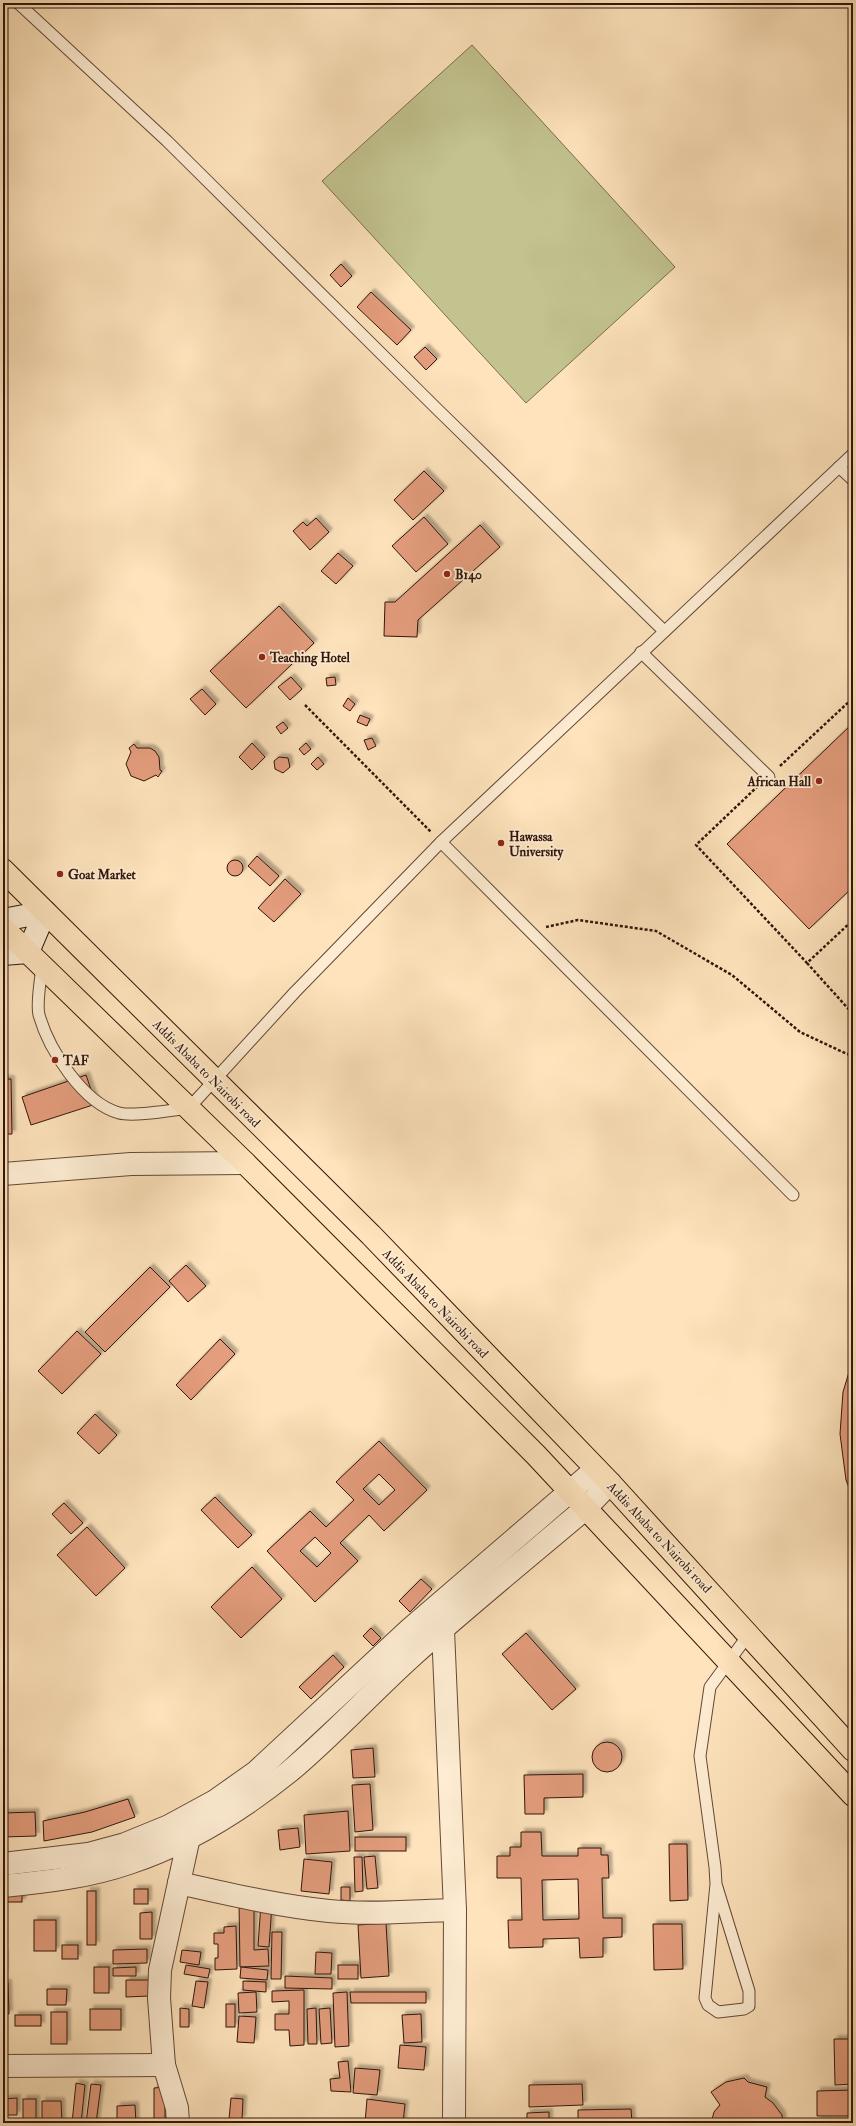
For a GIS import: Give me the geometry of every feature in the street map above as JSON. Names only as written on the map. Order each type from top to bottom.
[{"type":"highway","name":"Addis Ababa to Nairobi road","points":[[3,870],[371,1236],[603,1476],[749,1634],[853,1750]]},
{"type":"highway","points":[[3,928],[246,1164],[570,1491],[853,1795]]},
{"type":"street","points":[[3,920],[45,912],[35,959],[3,954]]},
{"type":"street","points":[[3,1174],[131,1164],[246,1164]]},
{"type":"street","points":[[3,1886],[38,1883],[85,1875],[130,1863],[186,1828],[215,1801],[256,1772],[427,1614],[570,1491],[603,1476]]},
{"type":"street","points":[[3,1864],[88,1854],[186,1828],[233,1812],[290,1770],[412,1656],[586,1508],[603,1476]]},
{"type":"street","points":[[427,1614],[443,1630],[455,1910],[454,2123]]},
{"type":"street","points":[[178,2123],[178,2108],[164,2065],[159,1998],[160,1970],[179,1883],[186,1828]]},
{"type":"street","points":[[179,1883],[242,1896],[329,1911],[455,1910]]},
{"type":"street","points":[[3,2066],[164,2065]]},
{"type":"lane","points":[[18,3],[167,141],[437,410],[664,631]]},
{"type":"lane","points":[[35,959],[39,1014],[61,1064],[78,1084],[104,1107],[120,1114],[189,1108],[295,992],[441,842],[641,652],[853,454]]},
{"type":"lane","points":[[839,466],[853,480]]},
{"type":"lane","points":[[641,652],[769,777]]},
{"type":"lane","points":[[441,842],[793,1195]]},
{"type":"lane","points":[[716,1884],[749,1991],[749,2006],[744,2009],[718,2012],[708,2005],[705,1998],[716,1884],[700,1756],[710,1686],[749,1634]]},
{"type":"path","points":[[853,698],[696,845],[853,1014]]},
{"type":"path","points":[[304,705],[441,842]]},
{"type":"path","points":[[528,930],[578,920],[656,931],[732,975],[800,1032],[847,1054],[853,1055]]},
{"type":"path","points":[[807,964],[853,920]]},
{"type":"green space","points":[[472,45],[675,267],[526,403],[322,181]]},
{"type":"building","points":[[341,264],[352,276],[341,287],[330,275]]},
{"type":"building","points":[[371,292],[411,330],[397,345],[357,307]]},
{"type":"building","points":[[425,347],[437,359],[426,370],[414,357]]},
{"type":"building","points":[[424,471],[444,491],[413,520],[394,500]]},
{"type":"building","points":[[424,517],[448,544],[416,572],[392,546]]},
{"type":"building","points":[[316,518],[329,532],[310,550],[293,531],[303,522],[307,526]]},
{"type":"building","name":"B140","points":[[480,525],[500,547],[418,620],[417,637],[384,636],[385,602],[395,602]]},
{"type":"building","points":[[338,553],[353,566],[336,584],[321,571]]},
{"type":"building","name":"Teaching Hotel","points":[[279,606],[314,643],[246,708],[210,671]]},
{"type":"building","points":[[291,677],[302,689],[290,700],[278,687]]},
{"type":"building","points":[[335,677],[336,685],[327,686],[326,678]]},
{"type":"building","points":[[202,689],[216,704],[205,715],[190,699]]},
{"type":"building","points":[[348,698],[355,704],[350,711],[343,706]]},
{"type":"building","points":[[360,715],[370,719],[367,726],[357,722]]},
{"type":"building","points":[[283,722],[288,728],[281,734],[276,727]]},
{"type":"building","name":"African Hall","points":[[853,723],[853,887],[809,929],[727,844]]},
{"type":"building","points":[[372,738],[376,746],[368,750],[364,740]]},
{"type":"building","points":[[252,743],[265,757],[252,770],[239,757]]},
{"type":"building","points":[[306,743],[311,749],[304,755],[299,749]]},
{"type":"building","points":[[134,744],[137,748],[150,748],[155,751],[159,757],[160,770],[162,771],[158,777],[156,775],[144,781],[131,776],[126,764],[131,752],[129,748]]},
{"type":"building","points":[[279,757],[288,758],[290,767],[283,773],[275,769],[274,761]]},
{"type":"building","points":[[318,757],[324,764],[317,770],[311,764]]},
{"type":"building","points":[[257,856],[279,876],[270,886],[248,866]]},
{"type":"building","points":[[235,860],[241,862],[243,868],[241,874],[235,876],[229,874],[227,868],[229,862]]},
{"type":"building","points":[[285,879],[301,894],[274,922],[258,908]]},
{"type":"building","points":[[86,1075],[96,1104],[31,1125],[22,1097]]},
{"type":"building","points":[[3,1079],[11,1079],[12,1134],[3,1134]]},
{"type":"building","points":[[186,1265],[206,1286],[188,1302],[169,1281]]},
{"type":"building","points":[[150,1267],[170,1287],[105,1352],[85,1332]]},
{"type":"building","points":[[77,1331],[101,1354],[62,1394],[38,1371]]},
{"type":"building","points":[[220,1339],[235,1354],[191,1400],[176,1385]]},
{"type":"building","points":[[853,1359],[853,1498],[846,1480],[840,1434],[843,1392]]},
{"type":"building","points":[[95,1414],[117,1435],[99,1454],[77,1433]]},
{"type":"building","points":[[379,1441],[427,1490],[384,1531],[369,1515],[340,1543],[358,1561],[315,1602],[267,1551],[310,1511],[326,1527],[354,1500],[336,1482]],"holes":[[[379,1474],[395,1490],[379,1505],[363,1489]],[[315,1537],[331,1553],[317,1567],[300,1551]]]},
{"type":"building","points":[[215,1497],[252,1535],[238,1548],[201,1510]]},
{"type":"building","points":[[64,1503],[83,1523],[71,1534],[52,1514]]},
{"type":"building","points":[[87,1527],[125,1568],[96,1596],[57,1555]]},
{"type":"building","points":[[252,1567],[282,1599],[241,1638],[211,1607]]},
{"type":"building","points":[[421,1579],[432,1589],[410,1612],[399,1601]]},
{"type":"building","points":[[371,1628],[381,1638],[373,1646],[363,1636]]},
{"type":"building","points":[[526,1633],[576,1689],[552,1710],[502,1654]]},
{"type":"building","points":[[333,1655],[344,1667],[311,1699],[299,1687]]},
{"type":"building","points":[[607,1742],[617,1747],[622,1757],[617,1767],[607,1772],[597,1767],[592,1757],[597,1747]]},
{"type":"building","points":[[373,1748],[375,1777],[353,1778],[351,1750]]},
{"type":"building","points":[[583,1774],[583,1797],[544,1798],[544,1814],[525,1814],[524,1775]]},
{"type":"building","points":[[370,1784],[373,1830],[355,1832],[352,1785]]},
{"type":"building","points":[[128,1799],[135,1817],[92,1832],[44,1841],[43,1821],[85,1812]]},
{"type":"building","points":[[348,1811],[350,1851],[306,1854],[304,1815]]},
{"type":"building","points":[[35,1812],[36,1836],[3,1837],[3,1813]]},
{"type":"building","points":[[298,1828],[300,1847],[280,1850],[278,1830]]},
{"type":"building","points":[[521,1832],[541,1832],[542,1856],[578,1856],[578,1848],[601,1848],[601,1855],[608,1855],[609,1878],[602,1878],[603,1918],[622,1918],[622,1937],[603,1938],[603,1957],[580,1958],[579,1938],[543,1939],[543,1947],[509,1948],[508,1920],[522,1920],[521,1878],[497,1878],[497,1856],[510,1856],[510,1847],[521,1847]],"holes":[[[578,1879],[579,1919],[543,1920],[542,1880]]]},
{"type":"building","points":[[355,1837],[406,1837],[406,1851],[355,1851]]},
{"type":"building","points":[[669,1844],[687,1844],[688,1900],[670,1901]]},
{"type":"building","points":[[375,1856],[378,1888],[367,1889],[364,1857]]},
{"type":"building","points":[[354,1857],[362,1857],[363,1891],[355,1892]]},
{"type":"building","points":[[304,1859],[332,1862],[329,1894],[301,1891]]},
{"type":"building","points":[[6,1887],[22,1887],[22,1902],[6,1902]]},
{"type":"building","points":[[341,1887],[350,1887],[350,1901],[341,1900]]},
{"type":"building","points":[[134,1889],[148,1889],[148,1904],[134,1904]]},
{"type":"building","points":[[87,1891],[96,1891],[96,1945],[87,1945]]},
{"type":"building","points":[[239,1903],[254,1903],[254,1950],[268,1949],[269,1966],[240,1967]]},
{"type":"building","points":[[261,1903],[272,1904],[269,1947],[258,1946]]},
{"type":"building","points":[[152,1912],[152,1939],[140,1939],[140,1913]]},
{"type":"building","points":[[34,1920],[56,1920],[56,1951],[34,1951]]},
{"type":"building","points":[[386,1923],[389,1976],[361,1978],[358,1925]]},
{"type":"building","points":[[653,1924],[682,1924],[683,1969],[654,1970]]},
{"type":"building","points":[[236,1926],[237,1969],[215,1970],[215,1958],[218,1958],[218,1944],[214,1944],[214,1933],[224,1933],[224,1927]]},
{"type":"building","points":[[272,1932],[282,1932],[281,1979],[271,1979]]},
{"type":"building","points":[[62,1945],[78,1945],[78,1959],[62,1959]]},
{"type":"building","points":[[147,1949],[147,1963],[113,1964],[113,1950]]},
{"type":"building","points":[[182,1950],[201,1952],[199,1965],[180,1962]]},
{"type":"building","points":[[316,1952],[332,1953],[331,1974],[315,1974]]},
{"type":"building","points":[[4,1954],[4,1973],[3,1973]]},
{"type":"building","points":[[186,1965],[210,1969],[208,1978],[184,1974]]},
{"type":"building","points":[[338,1965],[358,1965],[358,1979],[338,1979]]},
{"type":"building","points":[[94,1967],[109,1967],[109,1993],[94,1993]]},
{"type":"building","points":[[136,1967],[136,1976],[113,1976],[113,1968]]},
{"type":"building","points":[[241,1967],[268,1970],[267,1980],[240,1978]]},
{"type":"building","points":[[285,1976],[332,1978],[332,1989],[285,1988]]},
{"type":"building","points":[[126,1980],[150,1980],[149,1996],[126,1997]]},
{"type":"building","points":[[196,1981],[208,1982],[204,2008],[192,2006]]},
{"type":"building","points":[[243,1981],[266,1982],[266,1992],[243,1990]]},
{"type":"building","points":[[3,1983],[8,1983],[9,2014],[3,2014]]},
{"type":"building","points":[[47,1989],[67,1989],[66,2005],[47,2005]]},
{"type":"building","points":[[304,1990],[304,2045],[290,2046],[289,2030],[275,2030],[275,2014],[289,2014],[289,2001],[272,2002],[272,1991]]},
{"type":"building","points":[[256,1992],[257,2012],[239,2013],[238,1993]]},
{"type":"building","points":[[347,1992],[349,2046],[335,2047],[333,1993]]},
{"type":"building","points":[[350,1992],[426,1992],[426,2003],[351,2003]]},
{"type":"building","points":[[226,2004],[235,2004],[235,2027],[226,2027]]},
{"type":"building","points":[[180,2008],[189,2009],[189,2027],[180,2027]]},
{"type":"building","points":[[316,2008],[317,2044],[308,2044],[307,2009]]},
{"type":"building","points":[[330,2008],[332,2043],[321,2044],[319,2009]]},
{"type":"building","points":[[90,2009],[121,2009],[121,2030],[90,2030]]},
{"type":"building","points":[[51,2012],[67,2012],[67,2044],[51,2044]]},
{"type":"building","points":[[421,2014],[422,2042],[404,2043],[402,2015]]},
{"type":"building","points":[[15,2015],[41,2015],[41,2026],[15,2026]]},
{"type":"building","points":[[239,2016],[256,2017],[254,2043],[237,2042]]},
{"type":"building","points":[[834,2039],[853,2039],[853,2084],[835,2085]]},
{"type":"building","points":[[400,2045],[426,2047],[424,2070],[398,2068]]},
{"type":"building","points":[[348,2061],[351,2092],[331,2091],[330,2079],[340,2078],[338,2062]]},
{"type":"building","points":[[355,2068],[380,2070],[377,2095],[353,2093]]},
{"type":"building","points":[[744,2078],[748,2082],[767,2087],[765,2097],[773,2103],[782,2115],[783,2123],[711,2123],[714,2112],[720,2105],[711,2092],[726,2082]]},
{"type":"building","points":[[76,2083],[85,2085],[81,2123],[72,2123]]},
{"type":"building","points":[[91,2084],[101,2085],[96,2123],[86,2123]]},
{"type":"building","points":[[582,2084],[583,2105],[529,2107],[529,2085]]},
{"type":"building","points":[[165,2087],[165,2123],[154,2123],[154,2088]]},
{"type":"building","points":[[853,2090],[853,2116],[817,2116],[817,2091]]},
{"type":"building","points":[[17,2098],[17,2115],[3,2115],[3,2099]]},
{"type":"building","points":[[231,2098],[243,2099],[242,2120],[229,2119]]},
{"type":"building","points":[[23,2099],[36,2099],[36,2123],[23,2123]]},
{"type":"building","points":[[367,2099],[405,2104],[403,2123],[365,2123]]},
{"type":"building","points":[[42,2101],[61,2101],[62,2123],[42,2123]]},
{"type":"building","points":[[135,2105],[136,2123],[117,2123],[117,2106]]},
{"type":"building","points":[[631,2109],[632,2123],[578,2123],[578,2110]]},
{"type":"building","points":[[549,2112],[549,2123],[527,2123],[527,2113]]},
{"type":"building","points":[[818,2121],[845,2121],[845,2123],[818,2123]]},
{"type":"place","name":"B140","points":[[447,574]]},
{"type":"place","name":"Teaching Hotel","points":[[262,657]]},
{"type":"place","name":"African Hall","points":[[819,781]]},
{"type":"place","name":"Hawassa University","points":[[501,843]]},
{"type":"place","name":"Goat Market","points":[[60,874]]},
{"type":"place","name":"TAF","points":[[55,1060]]}]
